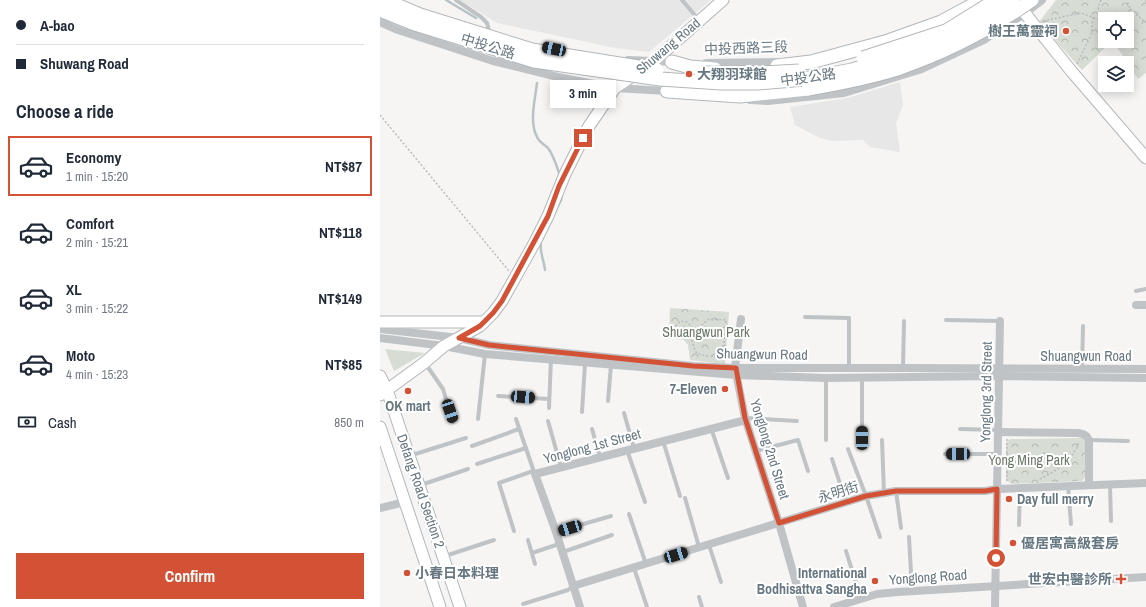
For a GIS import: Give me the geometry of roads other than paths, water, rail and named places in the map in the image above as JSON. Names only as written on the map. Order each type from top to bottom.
[{"type":"main road","name":"中投公路","points":[[385,0],[420,15],[532,50],[663,71],[713,74],[810,70],[854,61],[946,31],[996,0]]},
{"type":"main road","points":[[672,62],[690,67],[713,69],[783,66],[811,62],[885,42],[941,22],[982,0]]},
{"type":"main road","name":"中投公路","points":[[380,10],[412,23],[534,61],[660,79],[721,83],[758,83],[805,79],[852,70],[923,49],[945,40],[982,20],[1014,0]]},
{"type":"main road","points":[[667,91],[740,96],[808,89],[840,83],[895,69],[931,56],[985,30],[1032,0]]},
{"type":"street","name":"中投西路三段","points":[[398,0],[433,14],[540,46],[615,59],[689,63],[788,61],[865,47],[943,16],[972,0]]},
{"type":"street","name":"Shuwang Road","points":[[484,322],[502,301],[515,279],[548,216],[559,186],[589,126],[615,88],[654,61],[723,0]]},
{"type":"street","points":[[1014,0],[1072,72],[1146,158]]},
{"type":"street","points":[[380,22],[398,30],[493,61],[558,78],[615,88],[667,91],[685,98],[768,101],[844,93],[922,69],[984,40],[1024,14],[1042,0]]},
{"type":"street","points":[[533,72],[525,64],[525,52],[531,47],[540,46]]},
{"type":"street","points":[[1136,305],[1146,305]]},
{"type":"street","name":"Yonglong 2nd Street","points":[[740,319],[736,372],[745,419],[779,523],[803,607]]},
{"type":"street","name":"Yonglong 3rd Street","points":[[995,607],[1000,321]]},
{"type":"street","points":[[380,322],[484,322]]},
{"type":"street","points":[[383,393],[424,363],[444,346],[480,326],[484,322]]},
{"type":"street","name":"Shuangwun Road","points":[[380,329],[459,338],[489,345],[552,355],[736,372],[849,368],[903,368],[1146,378]]},
{"type":"street","name":"Shuangwun Road","points":[[380,338],[444,346],[485,354],[552,355],[585,363],[826,378],[1082,369],[1146,369]]},
{"type":"street","name":"Defang Road Section 2","points":[[380,376],[383,393],[409,456],[460,607]]},
{"type":"street","name":"Yonglong 1st Street","points":[[580,607],[556,532],[534,473],[745,419]]},
{"type":"street","name":"Defang Road Section 2","points":[[380,428],[440,607]]},
{"type":"street","points":[[999,431],[1085,434],[1088,436],[1089,440],[1089,485]]},
{"type":"street","name":"永明街","points":[[573,586],[866,496],[896,491],[985,491],[997,489],[1146,483]]},
{"type":"street","points":[[380,508],[405,502]]},
{"type":"street","name":"Yonglong Road","points":[[834,607],[877,594],[1146,577]]},
{"type":"lane","points":[[456,0],[481,17],[487,23],[489,32]]},
{"type":"lane","points":[[682,0],[700,20]]},
{"type":"lane","points":[[1136,291],[1146,288]]},
{"type":"lane","points":[[805,317],[849,318],[849,368]]},
{"type":"lane","points":[[946,320],[1000,321]]},
{"type":"lane","points":[[903,368],[904,321]]},
{"type":"lane","points":[[1082,326],[1082,369]]},
{"type":"lane","points":[[478,420],[485,354]]},
{"type":"lane","points":[[548,408],[552,355]]},
{"type":"lane","points":[[424,363],[443,390],[453,422]]},
{"type":"lane","points":[[582,412],[585,363]]},
{"type":"lane","points":[[608,401],[611,365]]},
{"type":"lane","points":[[862,377],[862,438]]},
{"type":"lane","points":[[826,378],[826,440]]},
{"type":"lane","points":[[498,396],[549,399]]},
{"type":"lane","points":[[624,413],[630,449],[645,502]]},
{"type":"lane","points":[[514,531],[499,483],[534,473],[516,419]]},
{"type":"lane","points":[[745,419],[797,421]]},
{"type":"lane","points":[[548,421],[561,467]]},
{"type":"lane","points":[[711,428],[728,478]]},
{"type":"lane","points":[[472,446],[519,429]]},
{"type":"lane","points":[[592,429],[600,457]]},
{"type":"lane","points":[[960,429],[999,431]]},
{"type":"lane","points":[[409,456],[466,438]]},
{"type":"lane","points":[[756,451],[798,440],[808,471]]},
{"type":"lane","points":[[882,440],[884,493]]},
{"type":"lane","points":[[1089,440],[1128,441]]},
{"type":"lane","points":[[662,441],[680,496]]},
{"type":"lane","points":[[477,464],[526,448]]},
{"type":"lane","points":[[848,449],[880,537]]},
{"type":"lane","points":[[945,454],[998,454]]},
{"type":"lane","points":[[832,459],[846,503]]},
{"type":"lane","points":[[419,485],[468,469]]},
{"type":"lane","points":[[1110,484],[1112,521]]},
{"type":"lane","points":[[1068,486],[1071,524]]},
{"type":"lane","points":[[1019,525],[1020,488]]},
{"type":"lane","points":[[896,491],[901,528]]},
{"type":"lane","points":[[685,498],[699,548]]},
{"type":"lane","points":[[629,514],[646,564]]},
{"type":"lane","points":[[556,532],[611,516]]},
{"type":"lane","points":[[532,553],[561,548],[612,535]]},
{"type":"lane","points":[[909,537],[912,591]]},
{"type":"lane","points":[[443,557],[494,540]]},
{"type":"lane","points":[[528,540],[535,564]]},
{"type":"lane","points":[[709,545],[720,582]]},
{"type":"lane","points":[[846,551],[861,599]]},
{"type":"lane","points":[[634,568],[647,607]]},
{"type":"lane","points":[[523,604],[568,590],[573,586]]},
{"type":"lane","points":[[699,597],[702,607]]},
{"type":"waterway","points":[[446,0],[476,18]]},
{"type":"waterway","points":[[537,83],[533,111],[533,125],[537,137],[550,151],[560,176]]},
{"type":"waterway","points":[[556,210],[562,195]]},
{"type":"waterway","points":[[541,242],[541,252],[545,270]]},
{"type":"place","name":"樹王萬靈祠","points":[[1066,31]]},
{"type":"place","name":"大翔羽球館","points":[[689,74]]},
{"type":"place","name":"7-Eleven","points":[[725,389]]},
{"type":"place","name":"OK mart","points":[[408,391]]},
{"type":"place","name":"Day full merry","points":[[1009,499]]},
{"type":"place","name":"優居寓高級套房","points":[[1013,543]]},
{"type":"place","name":"小春日本料理","points":[[407,573]]},
{"type":"place","name":"世宏中醫診所","points":[[1121,579]]},
{"type":"place","name":"International Bodhisattva Sangha","points":[[875,581]]},
{"type":"park label","name":"Shuangwun Park","points":[[706,332]]},
{"type":"park label","name":"Yong Ming Park","points":[[1029,460]]}]
